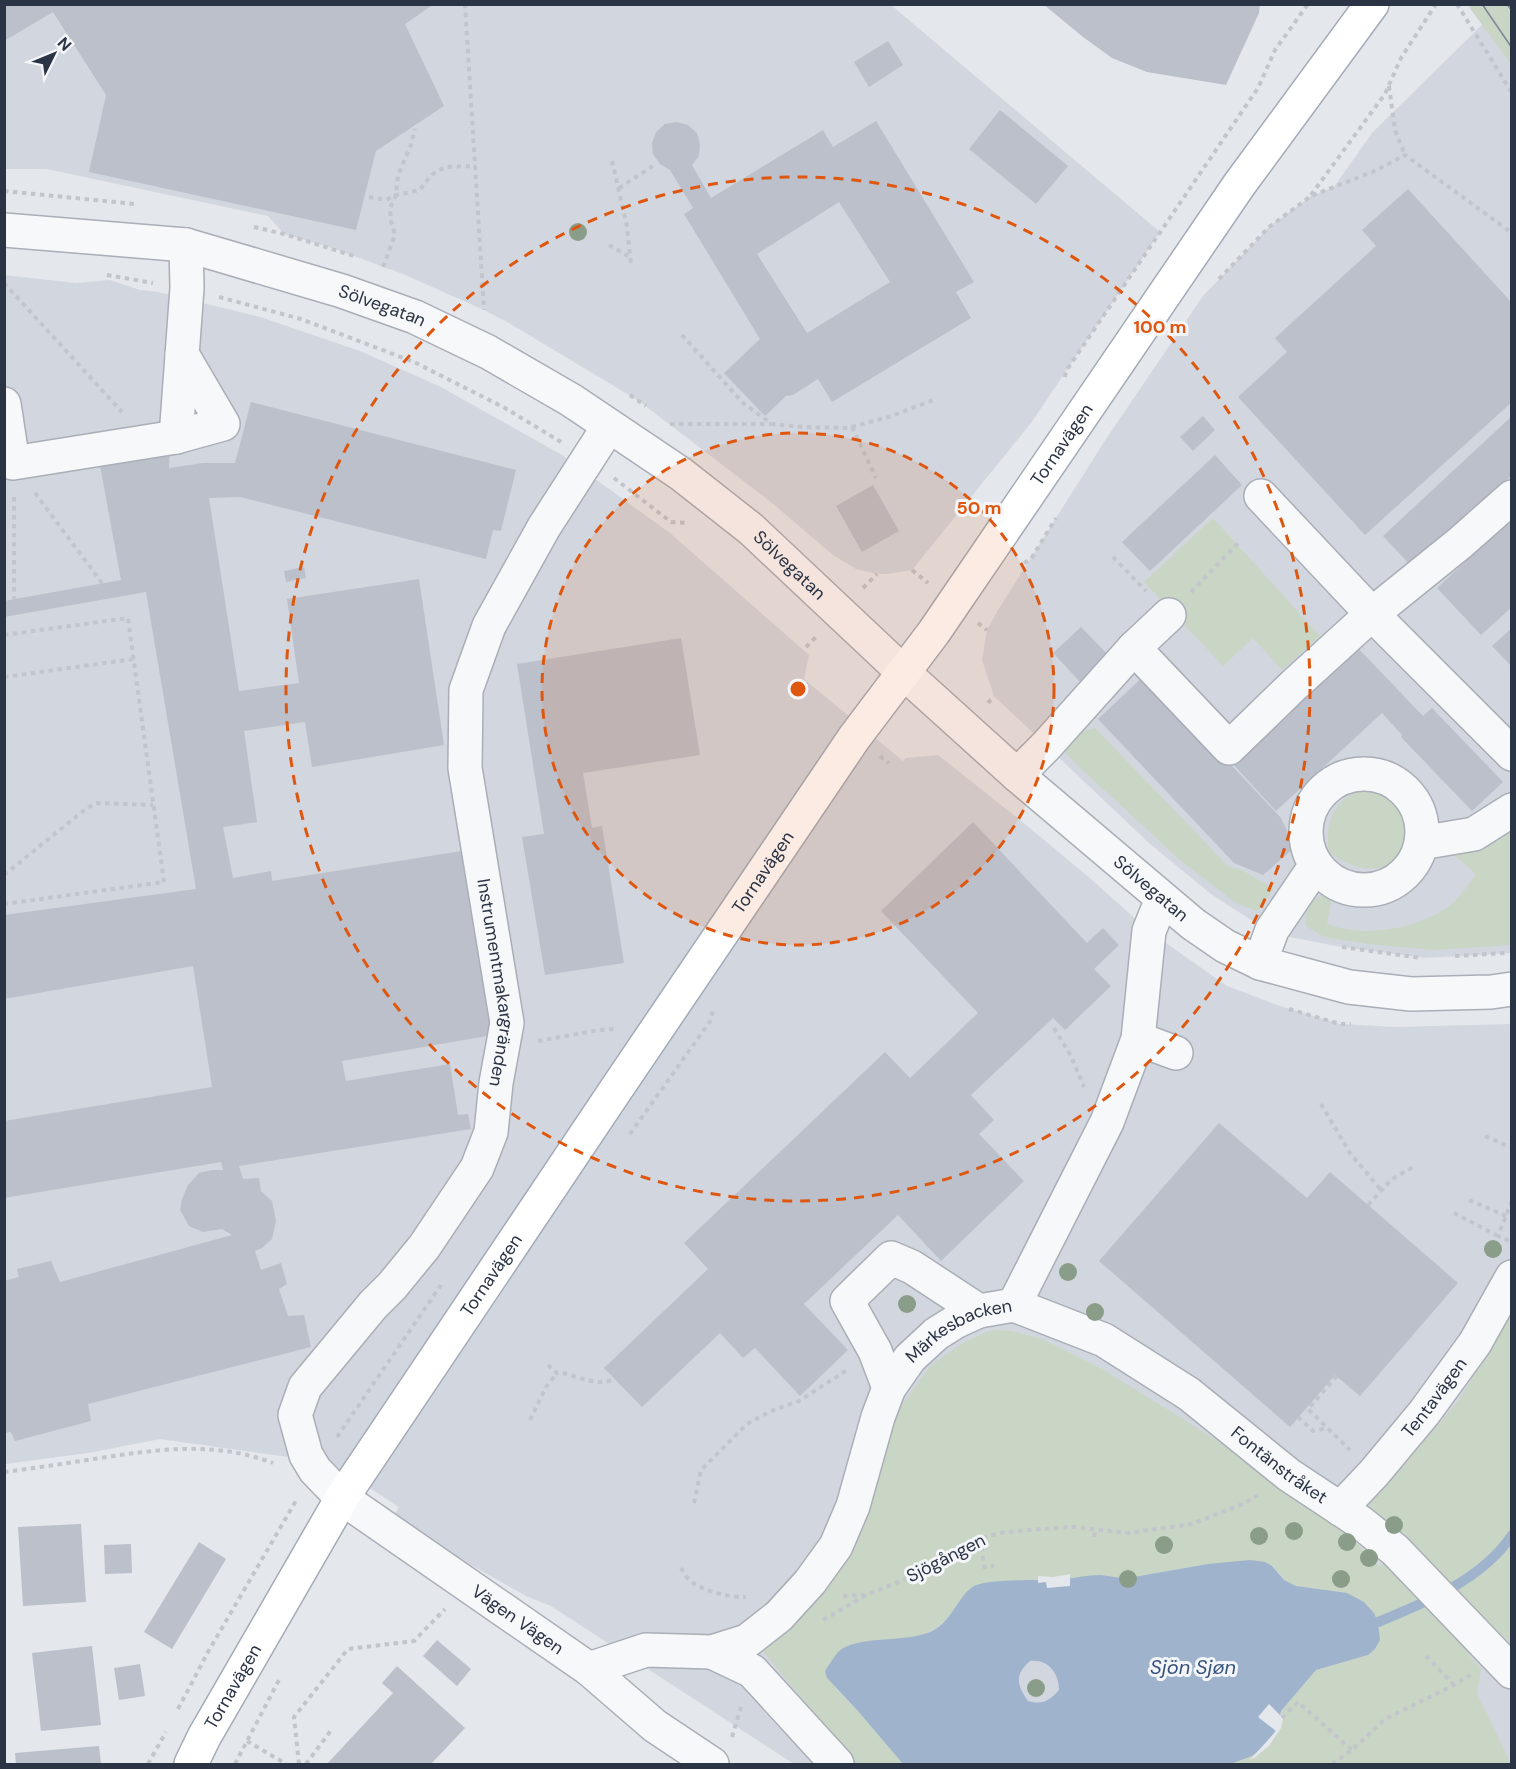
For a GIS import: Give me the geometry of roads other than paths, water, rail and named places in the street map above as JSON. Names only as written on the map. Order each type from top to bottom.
[{"type":"main road","name":"Tornavägen","points":[[191,1764],[204,1737],[342,1498],[854,738],[934,632],[1239,184],[1372,4]]},
{"type":"street","name":"Sölvegatan","points":[[4,230],[186,244],[342,291],[416,317],[488,352],[571,400],[681,474],[751,529],[1017,775],[1162,899],[1225,946],[1260,963],[1349,987],[1411,994],[1491,992],[1512,989]]},
{"type":"street","points":[[162,439],[182,354],[187,288],[186,244]]},
{"type":"street","points":[[4,404],[13,463],[162,439],[223,424],[182,354]]},
{"type":"street","name":"Instrumentmakargränden","points":[[342,1498],[315,1470],[306,1455],[295,1415],[305,1387],[424,1247],[477,1168],[491,1132],[496,1083],[507,1023],[465,768],[466,690],[489,626],[543,527],[609,426]]},
{"type":"street","points":[[1261,496],[1372,614],[1512,754]]},
{"type":"street","points":[[1134,648],[1229,748],[1372,614],[1460,543],[1512,496]]},
{"type":"street","points":[[1017,775],[1134,648],[1169,615]]},
{"type":"street","points":[[1372,774],[1390,779],[1405,791],[1416,806],[1422,824],[1421,843],[1415,861],[1402,876],[1386,886],[1366,890],[1347,888],[1330,879],[1316,865],[1308,848],[1306,829],[1310,810],[1320,794],[1335,782],[1352,775],[1372,774]]},
{"type":"street","points":[[1421,843],[1474,834],[1512,810]]},
{"type":"street","points":[[1260,963],[1272,930],[1316,865]]},
{"type":"street","name":"Märkesbacken","points":[[749,1656],[836,1546],[853,1506],[878,1417],[889,1388],[910,1358],[936,1334],[955,1322],[979,1311],[1014,1305],[1107,1122],[1138,1039],[1149,931],[1162,899]]},
{"type":"street","points":[[1138,1039],[1176,1053]]},
{"type":"street","points":[[889,1388],[875,1351],[847,1301],[891,1258],[912,1267],[979,1311]]},
{"type":"street","name":"Tentavägen","points":[[1340,1509],[1374,1473],[1424,1413],[1475,1343],[1512,1278]]},
{"type":"street","name":"Fontänstråket","points":[[1014,1305],[1104,1340],[1189,1394],[1289,1475],[1395,1550],[1499,1658]]},
{"type":"street","name":"Vägen Vägen","points":[[342,1498],[589,1668],[655,1726],[712,1764]]},
{"type":"street","points":[[589,1668],[646,1650],[712,1652],[749,1656],[837,1764]]},
{"type":"water","name":"Sjön Sjøn","points":[[1250,1560],[1265,1562],[1272,1566],[1284,1580],[1296,1586],[1347,1593],[1364,1602],[1374,1613],[1378,1622],[1380,1640],[1375,1649],[1368,1655],[1316,1670],[1281,1711],[1278,1727],[1267,1744],[1252,1756],[1233,1763],[903,1764],[827,1678],[825,1671],[838,1652],[846,1647],[856,1643],[930,1632],[944,1622],[968,1590],[980,1584],[1011,1580],[1057,1580],[1095,1575],[1128,1578],[1208,1564]],"holes":[[[1030,1661],[1047,1665],[1055,1673],[1059,1690],[1049,1699],[1038,1703],[1028,1701],[1021,1690],[1019,1680],[1025,1666]]]},
{"type":"waterway","points":[[1378,1622],[1415,1607],[1469,1577],[1500,1551],[1512,1535]]},
{"type":"tram line","points":[[1482,4],[1512,48]]},
{"type":"tram line","points":[[1507,4],[1512,11]]}]
